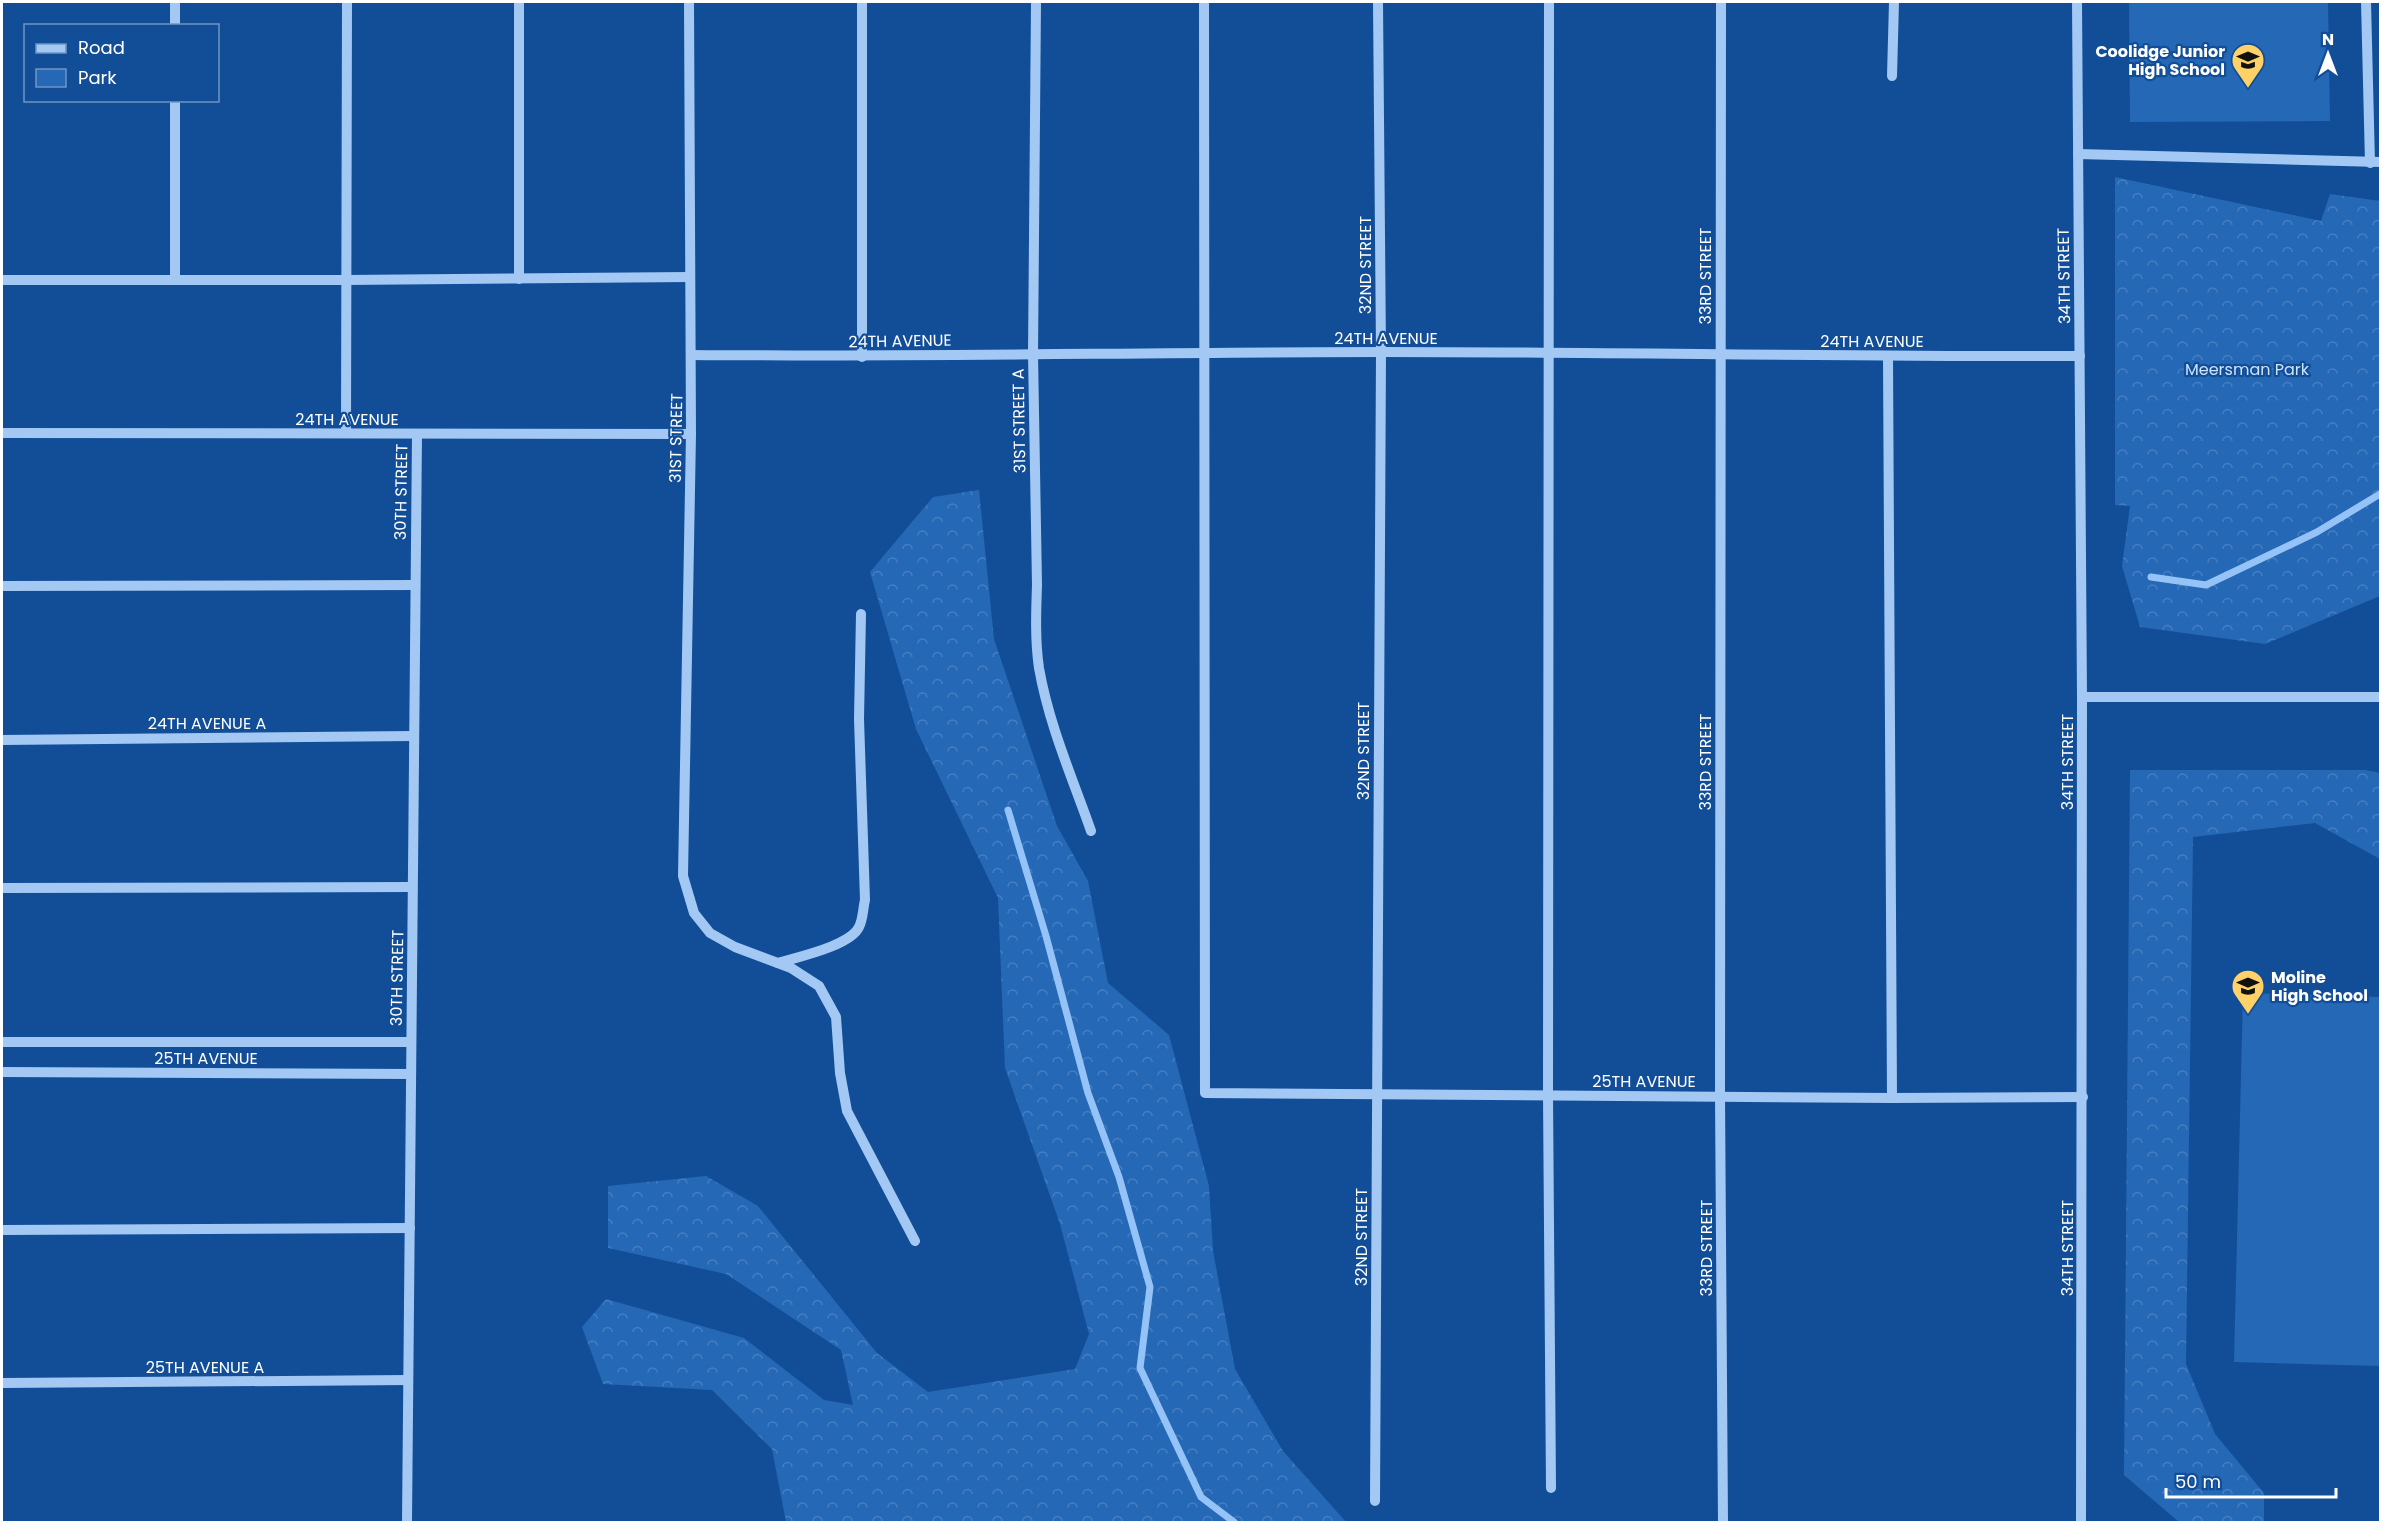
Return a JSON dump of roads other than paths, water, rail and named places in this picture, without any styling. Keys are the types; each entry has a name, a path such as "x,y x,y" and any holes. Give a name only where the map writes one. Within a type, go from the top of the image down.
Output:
{"street":[{"path":"175,2 175,24"},
{"path":"346,2 346,433"},
{"path":"519,2 519,279"},
{"name":"31ST STREET","path":"689,2 691,434 683,876 694,913 710,933 735,947 791,968 819,986 836,1017 840,1073 847,1111 915,1241"},
{"path":"862,2 862,357"},
{"name":"31ST STREET A","path":"1036,2 1033,354 1037,585 1035,614 1039,668 1062,756 1091,831"},
{"path":"1204,2 1205,354"},
{"name":"32ND STREET","path":"1375,1501 1381,352 1378,2"},
{"path":"1549,2 1548,1095 1551,1488"},
{"name":"33RD STREET","path":"1721,2 1720,1096 1723,1522"},
{"path":"1892,75 1894,2"},
{"name":"34TH STREET","path":"2077,2 2082,697 2081,1522"},
{"path":"2078,154 2375,162 2366,2"},
{"path":"175,102 175,279"},
{"path":"2,280 690,277"},
{"name":"24TH AVENUE","path":"691,355 862,357 1381,352 1888,357 2080,356"},
{"name":"25TH AVENUE","path":"1205,354 1205,1094 2083,1097"},
{"path":"1888,357 1892,1098"},
{"name":"24TH AVENUE","path":"2,433 691,434"},
{"name":"30TH STREET","path":"407,1522 417,434"},
{"path":"2,586 415,585"},
{"path":"778,963 835,945 852,936 859,927 864,900 859,719 861,614"},
{"path":"2082,697 2380,697"},
{"name":"24TH AVENUE A","path":"2,740 413,736"},
{"path":"2,888 412,887"},
{"name":"25TH AVENUE","path":"2,1042 411,1042"},
{"name":"25TH AVENUE","path":"2,1072 411,1074"},
{"path":"2,1230 410,1228"},
{"name":"25TH AVENUE A","path":"2,1383 408,1380"}],"waterway":[{"path":"2151,577 2206,585 2317,532 2380,494"},
{"path":"1008,810 1046,936 1088,1093 1119,1177 1150,1287 1140,1368 1201,1497 1234,1522"}],"place":[{"name":"Coolidge Junior High School","path":"2248,89"},
{"name":"Moline High School","path":"2248,1015"}],"park label":[{"name":"Meersman Park","path":"2247,369"}]}
